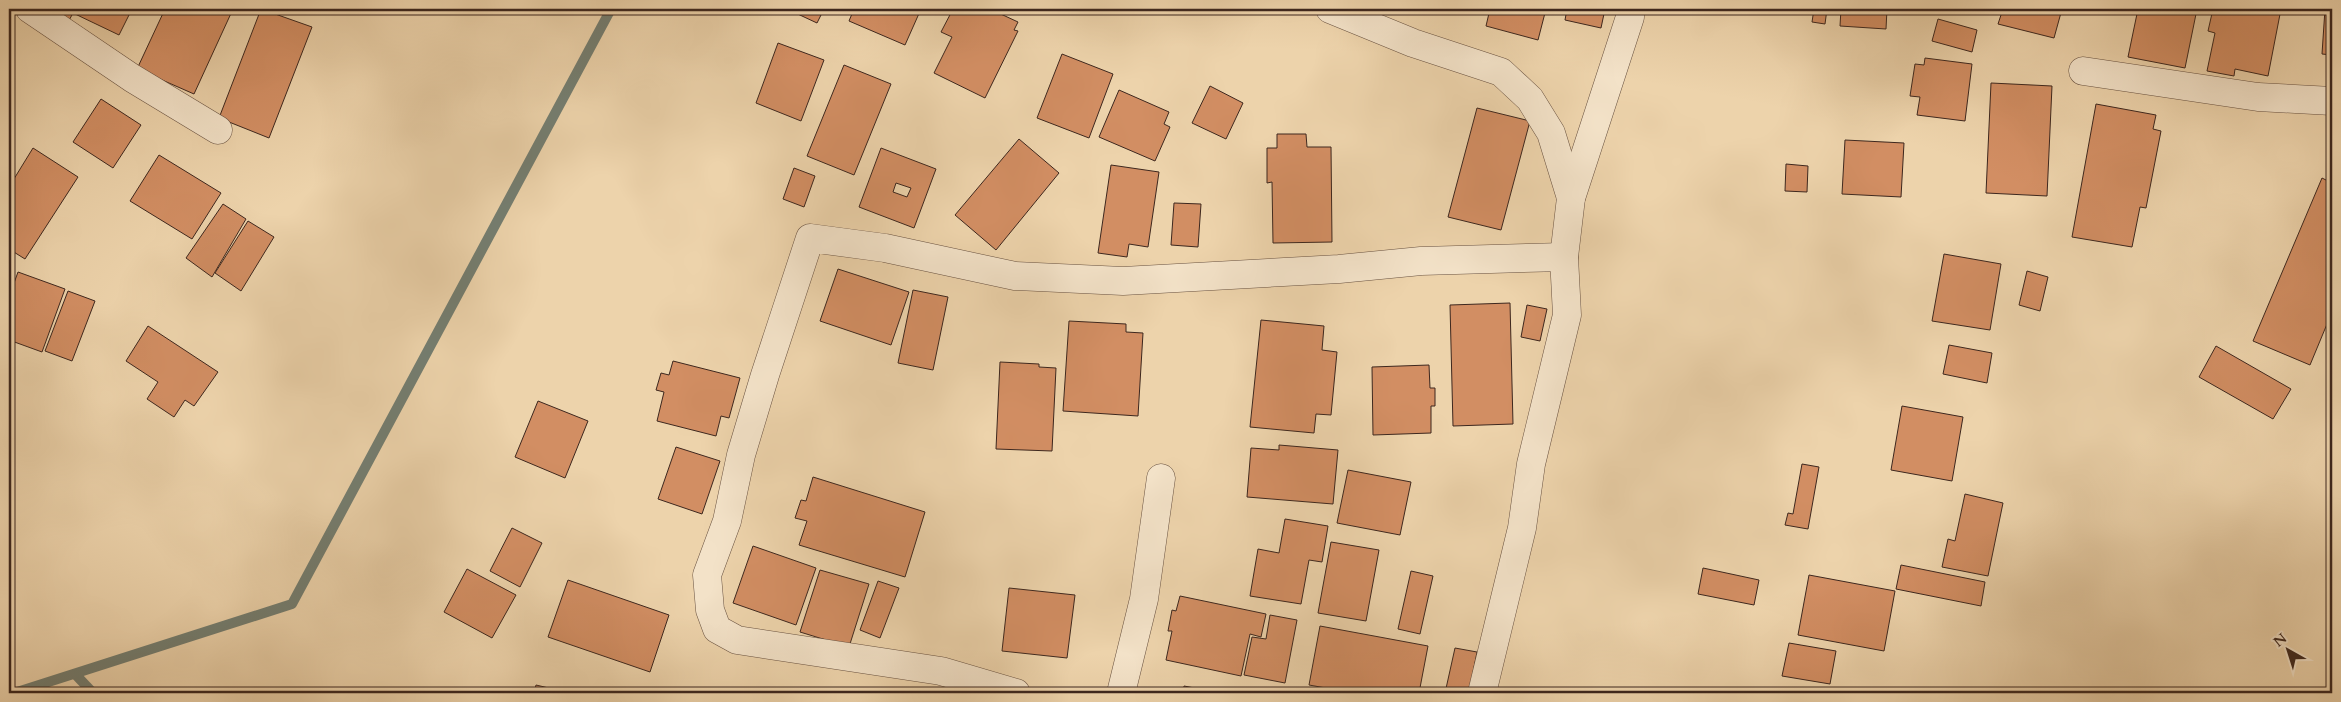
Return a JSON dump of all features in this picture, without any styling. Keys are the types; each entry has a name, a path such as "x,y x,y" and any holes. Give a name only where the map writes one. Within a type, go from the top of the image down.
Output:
{"street":[{"path":"30,9 132,78 218,130"},
{"path":"1330,9 1413,43 1501,72 1530,98 1551,133 1571,198"},
{"path":"1482,693 1522,528 1532,464 1567,315 1564,257 1571,198 1610,82 1630,17 1630,9"},
{"path":"2083,71 2258,97 2332,101"},
{"path":"1016,693 941,671 737,640 717,629 710,610 707,575 727,521 741,454 810,238 885,248 1015,276 1124,281 1339,269 1421,260 1564,257"},
{"path":"1121,693 1144,599 1161,478"}],"building":[{"path":"49,9 132,9 119,35 73,13 66,26"},
{"path":"165,9 233,9 194,94 137,69"},
{"path":"261,9 312,27 269,138 219,118"},
{"path":"787,9 824,9 817,23"},
{"path":"854,9 921,9 905,45 849,21"},
{"path":"953,9 990,9 1018,22 1014,30 1018,31 985,98 934,73 952,37 941,32"},
{"path":"1446,9 1461,9 1459,13"},
{"path":"1490,9 1546,9 1538,40 1486,26"},
{"path":"1567,9 1605,9 1601,28 1565,20"},
{"path":"1814,9 1827,9 1825,24 1812,22"},
{"path":"1841,9 1887,9 1886,29 1840,26"},
{"path":"2003,9 2062,9 2054,38 1998,24"},
{"path":"2138,9 2172,9 2196,14 2185,68 2128,57"},
{"path":"2213,9 2281,9 2268,76 2235,69 2234,76 2207,71 2215,33 2208,31"},
{"path":"2325,9 2332,9 2332,55 2322,54"},
{"path":"1938,19 1977,30 1972,52 1932,41"},
{"path":"778,43 824,60 801,121 756,103"},
{"path":"1062,54 1113,74 1089,138 1037,118"},
{"path":"1925,58 1972,64 1965,121 1917,115 1920,97 1910,96 1915,64 1924,65"},
{"path":"844,65 891,84 854,175 807,156"},
{"path":"1991,83 2052,86 2047,196 1986,193"},
{"path":"1210,86 1243,103 1226,139 1192,123"},
{"path":"1119,90 1169,112 1164,124 1170,127 1155,161 1099,137"},
{"path":"101,99 141,125 113,168 73,142"},
{"path":"2096,104 2156,115 2153,129 2161,131 2146,208 2140,207 2132,247 2072,237"},
{"path":"1477,108 1530,121 1501,230 1448,217"},
{"path":"1277,134 1306,134 1307,147 1331,147 1332,242 1273,243 1272,182 1267,183 1267,148 1277,148"},
{"path":"1019,139 1059,173 996,250 955,215"},
{"path":"1845,140 1904,143 1901,197 1842,194"},
{"path":"33,148 78,177 25,259 9,249 9,187"},
{"path":"881,148 936,169 914,228 859,207","holes":["896,183 911,188 907,197 893,192"]},
{"path":"159,155 221,193 192,239 130,201"},
{"path":"1786,164 1808,166 1807,192 1785,191"},
{"path":"1111,165 1159,172 1148,247 1129,244 1127,257 1098,253"},
{"path":"794,168 815,176 804,207 783,199"},
{"path":"2322,178 2332,183 2332,312 2310,365 2253,341"},
{"path":"1174,203 1201,204 1198,247 1171,245"},
{"path":"223,204 246,219 212,277 186,258"},
{"path":"248,221 274,237 241,291 215,273"},
{"path":"1944,254 2001,264 1990,330 1932,321"},
{"path":"838,269 909,292 891,345 820,321"},
{"path":"2027,271 2048,277 2040,311 2019,305"},
{"path":"18,272 65,289 42,352 9,340 9,297"},
{"path":"913,290 948,297 933,370 898,363"},
{"path":"68,291 95,301 72,361 45,351"},
{"path":"1510,303 1513,424 1453,426 1450,305"},
{"path":"1527,305 1547,309 1540,341 1521,337"},
{"path":"1261,320 1324,326 1322,350 1337,352 1331,415 1316,414 1314,433 1250,427"},
{"path":"1069,321 1126,324 1126,332 1143,333 1138,416 1063,411"},
{"path":"148,326 218,372 194,406 185,400 174,417 147,399 158,382 126,361"},
{"path":"1949,345 1992,353 1987,383 1943,374"},
{"path":"2216,346 2291,389 2273,419 2199,377"},
{"path":"673,361 740,378 729,418 721,416 716,436 657,421 664,392 656,390 661,373 669,375"},
{"path":"1000,362 1039,364 1039,367 1056,368 1052,451 996,449"},
{"path":"1429,365 1430,388 1435,388 1435,406 1431,406 1431,433 1373,435 1372,367"},
{"path":"538,401 588,421 565,478 515,457"},
{"path":"1902,406 1963,417 1952,481 1891,470"},
{"path":"1279,445 1338,450 1333,504 1247,497 1251,448 1279,450"},
{"path":"676,447 720,461 702,514 658,499"},
{"path":"1802,464 1819,467 1808,529 1785,525 1788,513 1793,514"},
{"path":"1348,470 1411,482 1400,535 1337,523"},
{"path":"813,477 925,512 905,577 799,545 807,521 795,518 801,500 806,501"},
{"path":"1965,494 2003,503 1988,576 1942,567 1948,539 1955,541"},
{"path":"1285,519 1328,526 1322,562 1309,560 1301,604 1250,596 1258,549 1279,553"},
{"path":"512,528 542,543 520,587 490,571"},
{"path":"1331,542 1379,550 1366,621 1318,613"},
{"path":"753,546 816,568 796,625 733,603"},
{"path":"1901,565 1985,582 1981,606 1896,589"},
{"path":"1703,568 1759,580 1754,605 1698,594"},
{"path":"467,569 516,595 492,638 444,612"},
{"path":"820,570 869,584 849,647 800,632"},
{"path":"1411,571 1433,576 1420,634 1398,629"},
{"path":"1809,575 1895,591 1884,651 1798,635"},
{"path":"568,580 669,615 650,672 548,637"},
{"path":"878,581 899,588 880,638 860,630"},
{"path":"1009,588 1075,595 1067,658 1002,651"},
{"path":"1180,596 1266,614 1261,637 1250,634 1241,676 1166,660 1172,631 1168,631 1172,610 1176,611"},
{"path":"1270,615 1297,620 1285,683 1244,675 1252,637 1266,639"},
{"path":"1320,626 1428,646 1419,693 1354,693 1309,685"},
{"path":"1789,643 1836,651 1830,684 1782,676"},
{"path":"1455,648 1477,652 1469,693 1445,693"},
{"path":"536,685 570,693 534,693"},
{"path":"1184,686 1221,693 1183,693"}],"waterway":[{"path":"14,693 292,604 611,9"},
{"path":"75,674 93,693"}]}
